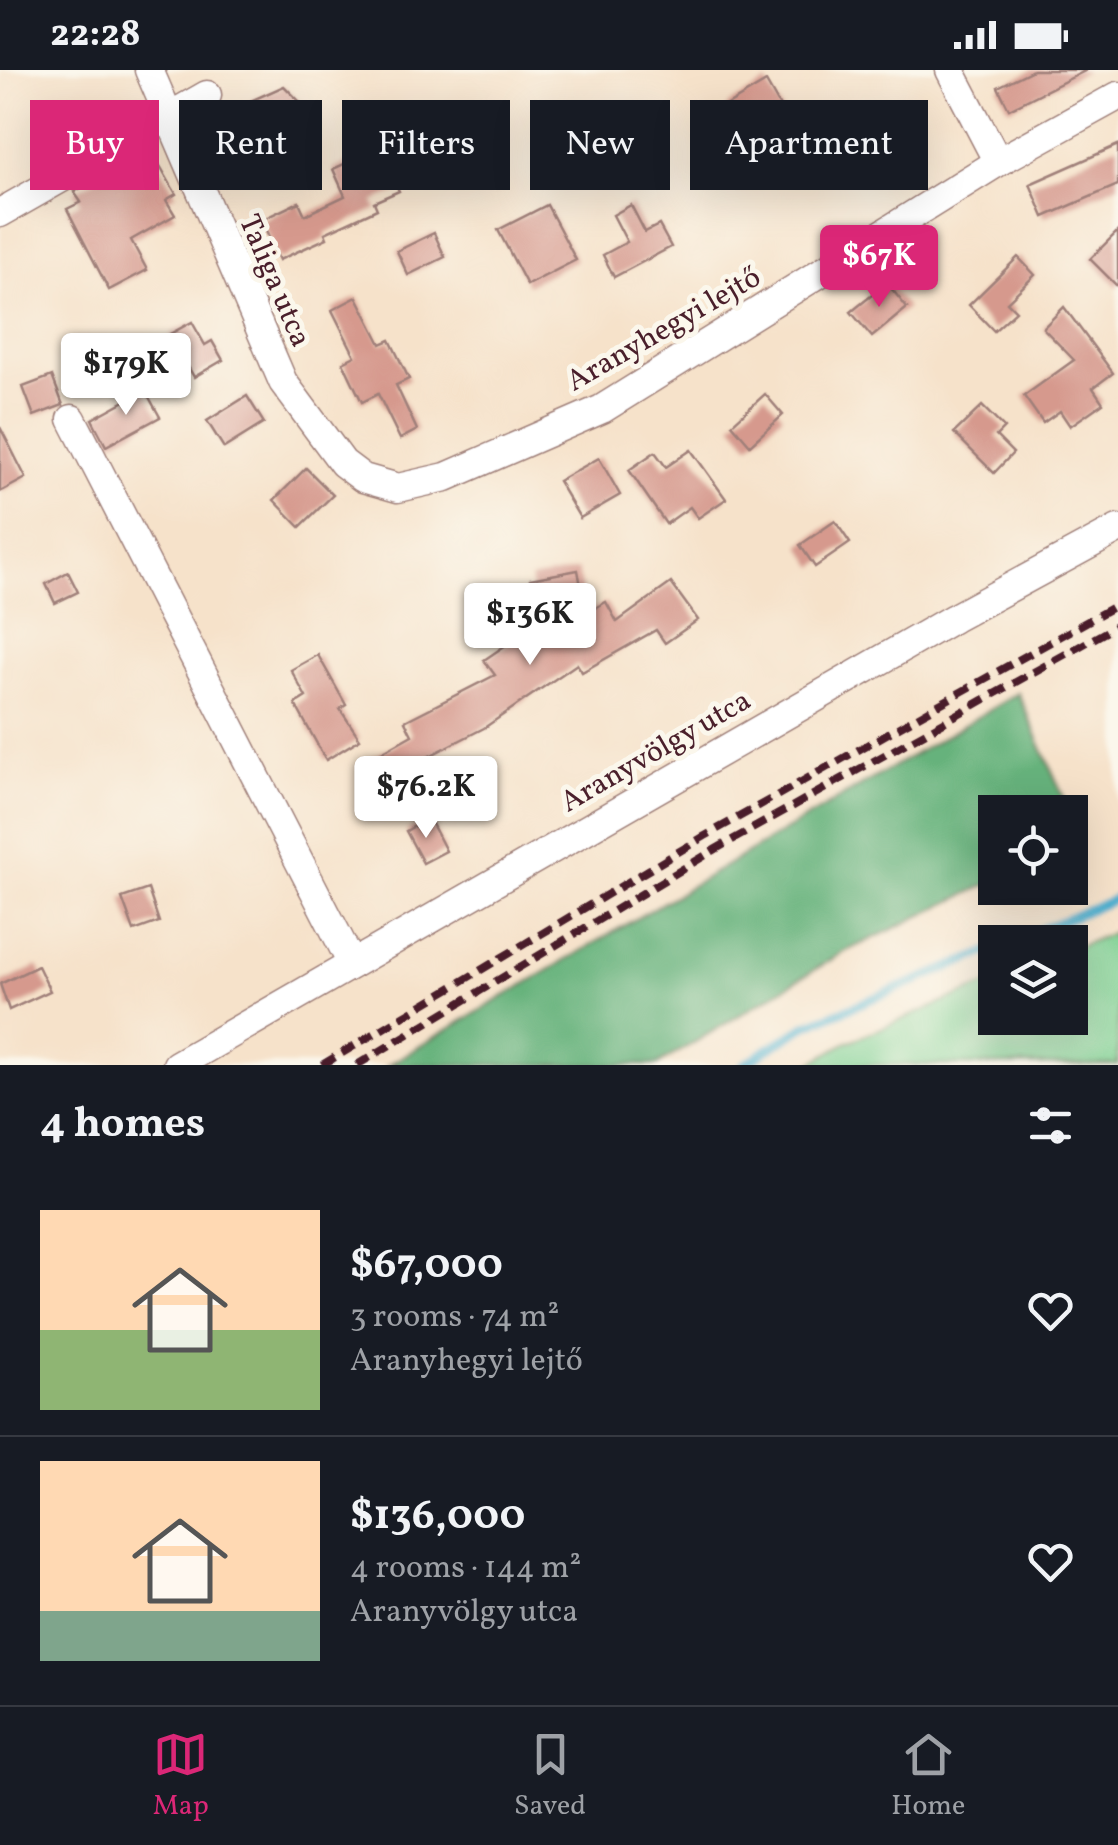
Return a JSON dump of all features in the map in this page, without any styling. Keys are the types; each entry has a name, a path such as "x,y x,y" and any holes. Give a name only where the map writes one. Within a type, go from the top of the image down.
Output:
{"street":[{"name":"Taliga utca","path":"149,70 283,382 328,447 364,478 381,484"},
{"path":"950,70 998,162"},
{"path":"0,212 207,95"},
{"name":"Aranyhegyi lejtő","path":"381,484 398,488 432,482 602,408 998,162 1118,96"},
{"path":"72,419 352,964"},
{"name":"Aranyvölgy utca","path":"177,1065 938,626 1118,529"}],"green space":[{"path":"1018,693 1063,795 978,795 978,889 844,952 657,1065 388,1065"},
{"path":"1118,930 1118,1065 808,1065 845,1043 978,988 978,1035 1088,1035 1088,942"}],"building":[{"path":"1033,70 1087,70 1009,109 998,87"},
{"path":"766,82 776,100 736,100"},
{"path":"284,86 298,100 253,100"},
{"path":"1118,145 1118,185 1044,217 1030,184"},
{"path":"159,164 176,194 166,200 175,215 131,240 147,270 109,290 67,209 81,202 74,192 159,190"},
{"path":"342,165 342,189 333,169"},
{"path":"342,190 399,191 374,202 377,209 325,233 327,238 279,260 261,220 299,202 305,215 345,196"},
{"path":"547,205 576,260 527,285 498,230"},
{"path":"631,205 645,232 659,225 671,247 614,277 603,255 627,242 613,215"},
{"path":"1118,231 1118,287 1090,259"},
{"path":"434,233 445,257 408,275 397,251"},
{"path":"1018,257 1035,275 1007,302 1016,311 994,331 969,305"},
{"path":"887,283 907,308 872,337 851,312"},
{"path":"357,297 381,344 390,340 409,379 396,385 417,430 400,439 378,394 362,402 343,362 355,356 332,310"},
{"path":"1064,307 1113,373 1093,388 1103,403 1070,426 1060,411 1043,423 1024,396 1074,360 1043,328"},
{"path":"192,322 205,345 212,341 223,360 194,377 170,334"},
{"path":"52,376 63,405 34,416 23,387"},
{"path":"145,390 160,417 106,446 92,419"},
{"path":"765,394 783,415 750,445 732,424"},
{"path":"247,396 264,423 224,448 207,421"},
{"path":"982,406 1004,428 996,436 1013,453 994,473 954,433"},
{"path":"0,427 26,478 0,492"},
{"path":"691,450 726,499 698,518 690,507 666,524 629,470 655,452 666,467"},
{"path":"599,458 620,495 580,518 558,481"},
{"path":"306,468 333,495 300,527 274,500"},
{"path":"835,521 850,543 815,567 800,545"},
{"path":"578,570 586,613 606,602 617,622 671,583 698,620 665,643 656,630 582,672 577,664 484,728 396,773 403,786 385,798 379,788 372,792 357,766 412,735 405,721 495,675 484,660 538,623 530,579"},
{"path":"68,572 78,592 55,603 46,584"},
{"path":"318,655 346,705 340,709 360,739 326,760 295,704 306,697 291,670"},
{"path":"429,818 446,851 423,863 406,831"},
{"path":"148,889 159,922 134,931 122,898"},
{"path":"38,966 50,991 9,1010 0,984"}],"waterway":[{"path":"1052,925 1118,898"},
{"path":"743,1065 805,1026 978,956"}],"railway":[{"path":"322,1065 705,836 1118,604"},
{"path":"357,1065 716,849 1118,625"}]}
